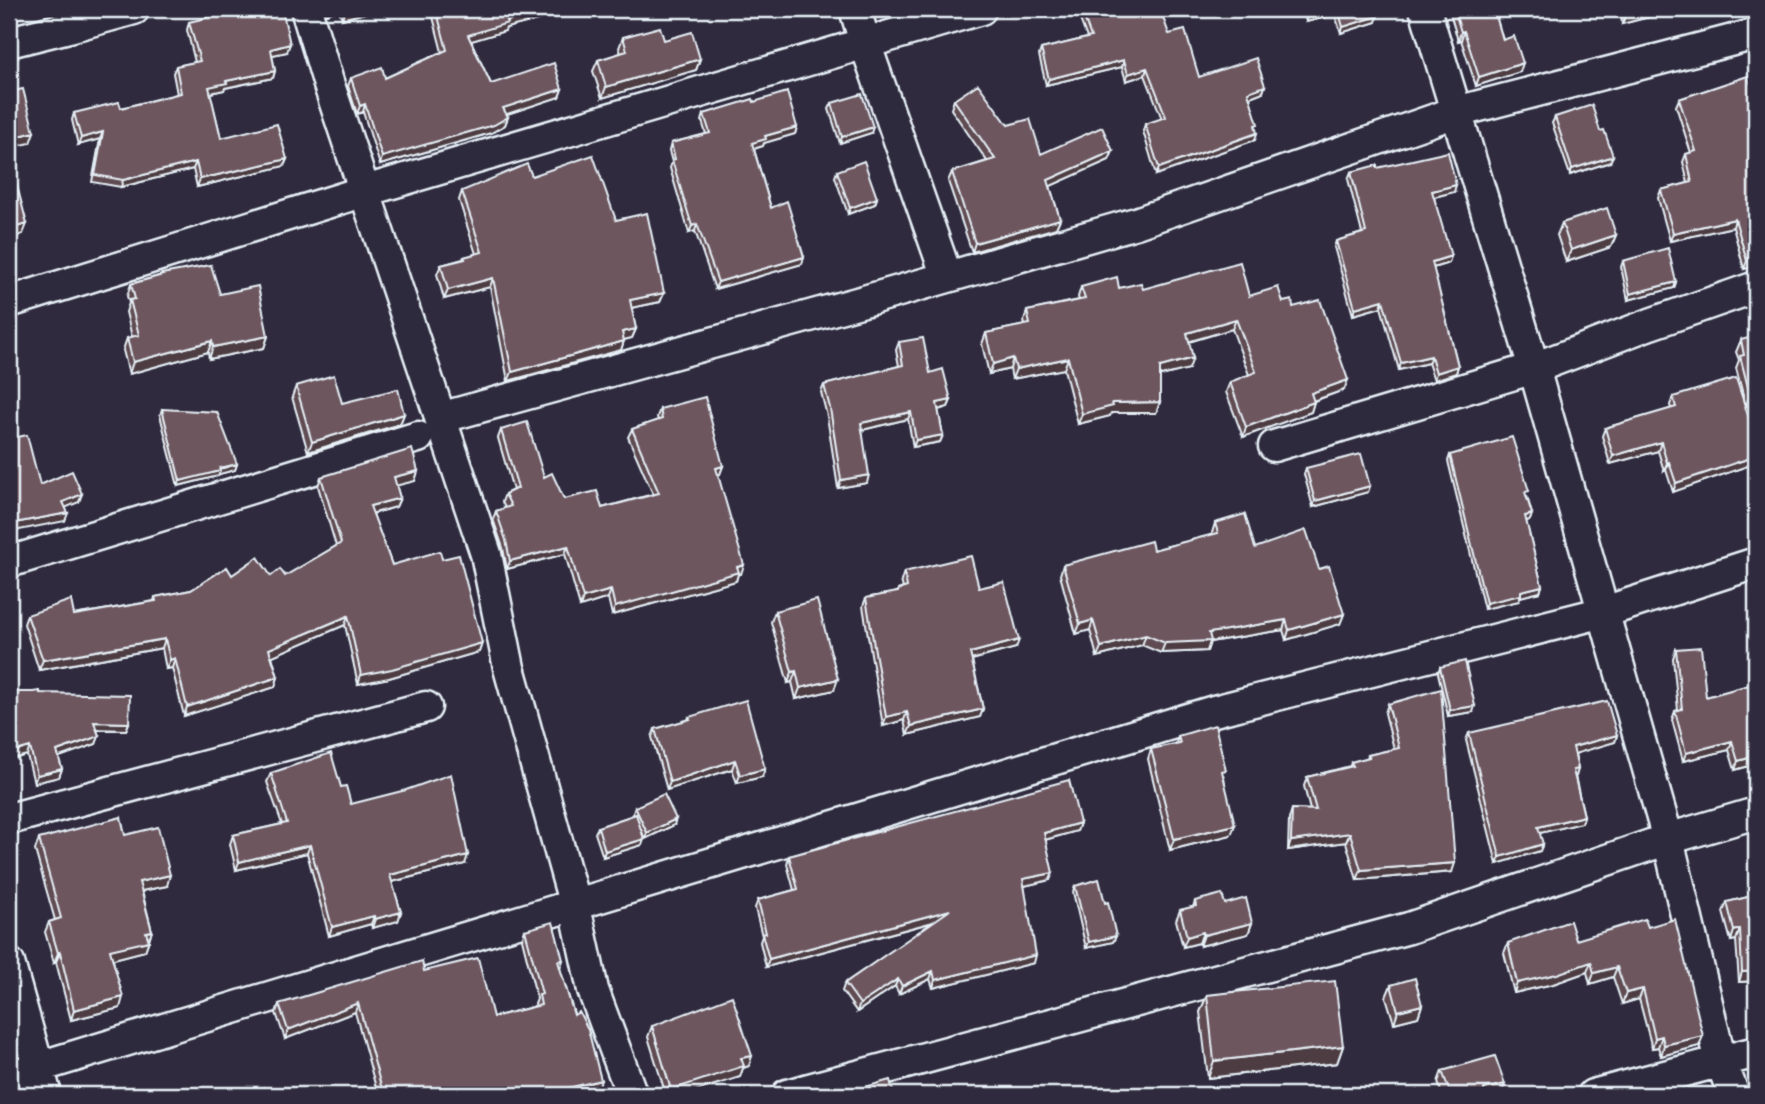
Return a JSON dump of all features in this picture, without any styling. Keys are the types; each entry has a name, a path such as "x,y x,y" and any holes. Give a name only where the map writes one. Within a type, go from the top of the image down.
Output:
{"street":[{"path":"9,42 134,9"},
{"path":"306,9 365,191 429,427 486,554 509,668 574,902 593,990 632,1095"},
{"path":"855,9 947,277"},
{"path":"9,302 365,191 981,9"},
{"path":"1425,9 1534,368 1604,612 1668,839 1721,1062 1734,1095"},
{"path":"9,562 429,427 1136,223 1456,113 1756,34"},
{"path":"1274,446 1534,368 1756,287"},
{"path":"23,1071 1214,711 1604,612 1756,563"},
{"path":"9,819 426,707"},
{"path":"787,1095 1409,928 1668,839 1756,813"},
{"path":"9,963 23,1071 46,1095"},
{"path":"1593,1095 1756,1052"}],"building":[{"path":"243,9 258,9 259,13 282,9 290,44 271,49 275,71 209,87 221,138 277,124 287,159 200,179 196,162 123,180 95,175 103,132 81,138 74,113 119,102 121,108 181,93 176,66 200,61 189,22"},
{"path":"436,9 552,9 468,35 491,84 554,63 562,89 503,108 508,117 494,125 382,157 365,104 360,106 351,78 382,67 385,78 447,50"},
{"path":"1081,9 1118,9 1120,16 1146,9 1160,9 1169,34 1185,30 1199,77 1256,58 1265,86 1248,92 1258,124 1255,125 1257,133 1159,168 1145,124 1166,117 1147,68 1128,74 1124,60 1049,79 1041,49 1091,37"},
{"path":"1307,9 1337,9 1309,16"},
{"path":"1338,9 1376,9 1378,16 1343,27"},
{"path":"1454,9 1494,9 1503,40 1514,36 1523,63 1479,77"},
{"path":"1625,9 1651,9 1626,15"},
{"path":"660,27 664,40 692,32 700,59 606,87 598,60 627,51 623,37"},
{"path":"1748,76 1750,83 1756,81 1756,259 1747,261 1735,219 1673,233 1661,190 1692,182 1686,154 1696,151 1679,99"},
{"path":"978,84 1008,125 1030,119 1041,154 1102,127 1113,151 1048,180 1060,219 975,243 952,172 995,159 954,100"},
{"path":"23,89 34,132 9,139 9,92"},
{"path":"787,92 797,127 765,136 766,139 752,143 771,208 787,201 804,257 718,282 697,224 692,226 672,160 675,159 671,143 710,133 704,114"},
{"path":"862,94 873,127 842,137 832,103"},
{"path":"1592,105 1600,131 1604,130 1613,156 1572,169 1555,117"},
{"path":"1448,152 1456,185 1432,191 1451,256 1432,262 1458,366 1436,373 1431,356 1401,363 1383,300 1355,308 1336,241 1366,232 1351,172"},
{"path":"9,155 27,224 9,229"},
{"path":"593,155 616,220 647,213 664,293 630,300 636,329 622,332 624,341 512,372 493,278 448,290 441,265 482,252 462,191 527,164 532,176"},
{"path":"864,161 877,198 850,208 837,171"},
{"path":"1607,208 1616,235 1571,250 1562,223"},
{"path":"1668,248 1676,282 1630,294 1623,261"},
{"path":"1240,262 1249,296 1278,287 1283,302 1292,300 1293,307 1320,300 1348,380 1311,393 1314,402 1246,427 1230,382 1256,372 1236,319 1187,333 1193,358 1160,367 1160,402 1112,403 1113,406 1082,414 1068,358 1016,369 1013,358 993,364 986,333 1030,324 1027,311 1085,299 1081,287 1117,277 1119,288 1141,283 1143,289"},
{"path":"211,265 220,294 258,286 268,336 213,347 212,341 133,362 127,338 139,335 130,300 135,299 131,284 162,274"},
{"path":"1756,336 1756,393 1750,395 1740,356 1744,355 1741,340"},
{"path":"923,338 930,373 943,369 951,400 937,403 943,435 916,440 911,412 861,423 869,475 841,480 824,385 903,365 899,342"},
{"path":"334,375 342,403 398,389 404,414 312,442 296,386"},
{"path":"1736,378 1756,440 1756,456 1676,483 1661,442 1613,456 1605,428 1676,407 1673,397"},
{"path":"705,397 723,466 716,468 744,565 737,567 739,572 615,607 611,590 583,598 568,546 510,561 496,511 511,506 505,494 518,488 501,430 527,422 544,477 552,473 564,499 597,491 602,508 659,493 632,429 662,419 660,409"},
{"path":"162,409 217,412 237,464 180,481"},
{"path":"27,435 40,485 72,471 82,494 63,502 68,513 9,524 9,439"},
{"path":"1512,437 1529,491 1525,492 1532,514 1525,516 1542,586 1521,591 1521,595 1486,603 1450,455"},
{"path":"412,449 418,471 394,477 400,498 370,506 392,565 440,551 442,559 459,555 482,643 392,669 361,675 348,616 269,649 278,677 187,707 175,658 170,660 165,639 43,660 27,615 71,600 74,615 156,601 155,597 191,590 227,567 232,575 258,557 271,576 280,569 285,576 341,543 321,477"},
{"path":"1361,454 1370,486 1315,501 1306,468"},
{"path":"1245,514 1255,548 1306,530 1319,569 1329,566 1344,614 1289,630 1286,620 1209,633 1211,641 1165,643 1146,635 1101,647 1093,620 1080,624 1063,565 1151,541 1153,550 1218,533 1215,523"},
{"path":"971,556 979,588 1004,582 1019,640 970,653 983,709 911,726 907,712 886,717 866,598 898,592 907,587 904,572"},
{"path":"817,600 838,679 800,688 796,671 792,672 775,611"},
{"path":"1701,647 1706,697 1756,683 1756,756 1738,761 1732,741 1686,753 1675,711 1682,709 1676,649"},
{"path":"1465,661 1475,706 1450,710 1440,667"},
{"path":"1441,689 1455,863 1361,870 1350,833 1291,841 1292,809 1316,810 1307,777 1353,766 1351,762 1369,757 1368,755 1399,748 1388,704"},
{"path":"9,692 130,695 129,723 94,722 99,736 57,751 62,769 37,775 30,747 9,753"},
{"path":"746,700 765,769 740,775 735,760 670,782 655,729"},
{"path":"1607,701 1617,735 1573,747 1578,769 1573,770 1584,816 1538,827 1543,844 1500,857 1469,733"},
{"path":"1215,725 1226,770 1222,771 1235,825 1174,839 1151,749 1180,743 1178,736"},
{"path":"331,753 341,787 346,786 351,804 406,790 451,774 468,855 390,875 401,912 332,927 310,845 239,862 233,835 287,823 271,773"},
{"path":"1069,780 1080,823 1044,833 1053,873 1023,879 1036,955 935,980 933,971 902,986 898,979 860,1004 845,983 950,910 769,959 762,934 766,933 758,900 798,889 789,856"},
{"path":"664,794 676,819 647,833 635,807"},
{"path":"636,814 644,839 605,851 598,827"},
{"path":"121,817 125,835 158,827 170,875 139,882 152,931 146,932 149,941 110,950 123,997 74,1010 60,952 58,953 49,922 61,918 39,839"},
{"path":"1099,879 1116,936 1089,942 1075,886"},
{"path":"1222,894 1225,904 1246,898 1252,923 1187,937 1180,910 1196,906 1195,901"},
{"path":"1756,895 1756,971 1742,972 1740,929 1734,931 1727,902"},
{"path":"1645,919 1648,927 1675,919 1703,1036 1664,1045 1662,1036 1655,1038 1643,989 1626,993 1617,967 1594,973 1591,962 1557,974 1517,983 1508,943 1570,921 1576,940"},
{"path":"553,922 563,960 558,961 574,1015 579,1012 588,1029 601,1080 539,1095 377,1095 383,1093 358,1003 288,1030 279,1004 422,961 424,971 478,958 493,1017 541,1005 539,995 542,994 525,930"},
{"path":"1415,978 1422,1005 1398,1011 1391,985"},
{"path":"1335,981 1343,1046 1214,1061 1207,995"},
{"path":"732,996 752,1056 741,1058 744,1066 671,1090 652,1026"},
{"path":"1495,1056 1505,1084 1484,1089 1484,1092 1474,1095 1451,1095 1442,1071"},
{"path":"890,1080 894,1095 864,1095 862,1088"},
{"path":"264,1087 267,1095 233,1095"},
{"path":"860,1089 862,1095 837,1095"},
{"path":"1373,1091 1374,1095 1357,1095"}]}
